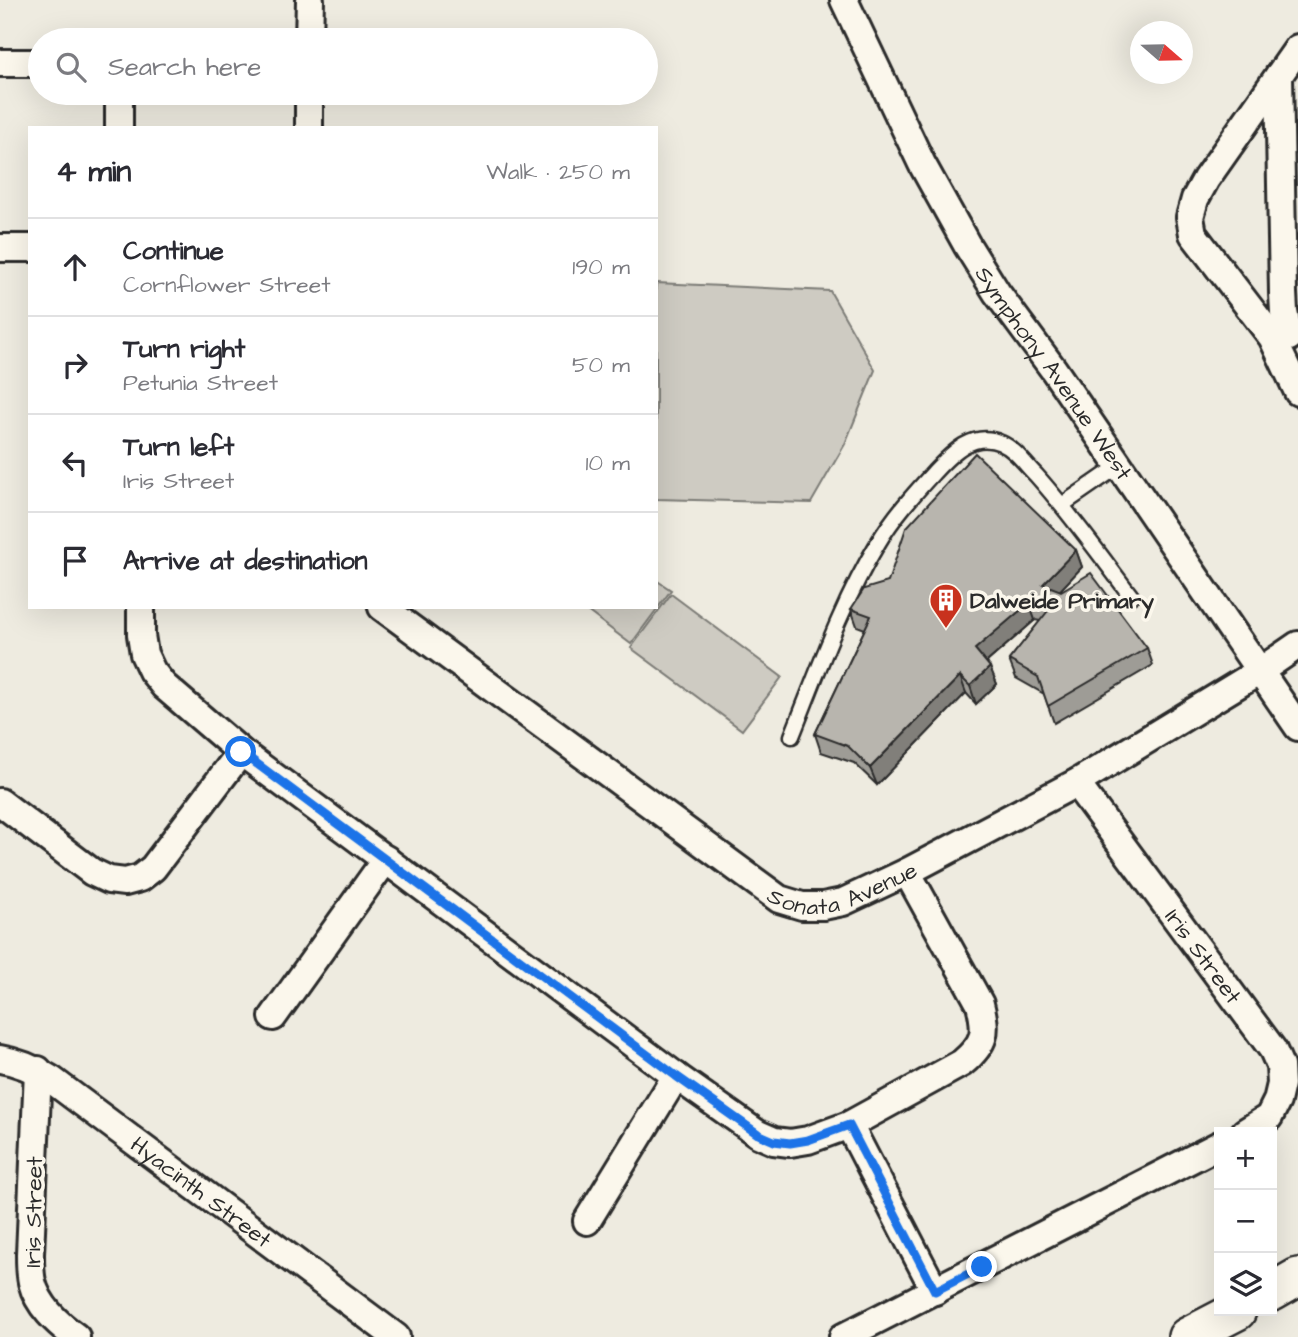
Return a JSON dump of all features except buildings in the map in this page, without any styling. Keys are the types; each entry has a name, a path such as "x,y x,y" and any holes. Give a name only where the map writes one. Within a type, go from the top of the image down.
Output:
{"street":[{"path":"309,28 310,0"},
{"name":"Symphony Avenue West","path":"844,0 922,164 967,245 997,293 1120,465 1298,727"},
{"path":"1286,337 1193,234 1190,217 1195,199 1206,178 1298,48"},
{"path":"0,62 28,63"},
{"path":"1279,75 1284,312 1286,337 1298,392"},
{"path":"119,105 119,126"},
{"path":"309,105 309,126"},
{"path":"0,247 28,248"},
{"path":"141,609 144,654 152,671 164,686 241,752 676,1076 758,1134 774,1141 790,1143 808,1140 849,1125 962,1063 975,1052 983,1038 984,1022 980,1004 907,872"},
{"name":"Sonata Avenue","path":"385,609 779,899 802,906 843,902 907,872 1076,783 1298,645"},
{"path":"0,802 92,872 109,880 125,883 141,878 153,868 241,752"},
{"name":"Iris Street","path":"1076,783 1273,1050 1280,1066 1281,1084 1277,1101 1269,1117 1253,1127"},
{"path":"273,1017 386,859"},
{"name":"Hyacinth Street","path":"0,1059 38,1070 396,1337"},
{"name":"Iris Street","path":"38,1070 30,1254 32,1282 42,1304 55,1322 76,1337"},
{"path":"587,1221 676,1076"},
{"path":"849,1125 935,1291"},
{"path":"843,1337 1214,1148"},
{"path":"1277,1289 1298,1277"},
{"path":"1187,1337 1227,1316"}],"lane":[{"path":"792,736 827,649 878,541 909,499 952,453 973,440 986,439 1001,443 1017,454 1062,505 1130,596"},
{"path":"1062,505 1120,465"}],"shaded area":[{"path":"658,283 830,291 875,370 845,444 811,503 658,499"},
{"path":"658,581 671,590 658,608"},
{"path":"671,594 782,677 742,730 631,648"},
{"path":"585,609 657,609 631,644"}],"place":[{"name":"Dalweide Primary","path":"946,630"}],"route":[{"path":"241,752 758,1134 774,1141 790,1143 808,1140 849,1125 935,1291 982,1267"}]}
